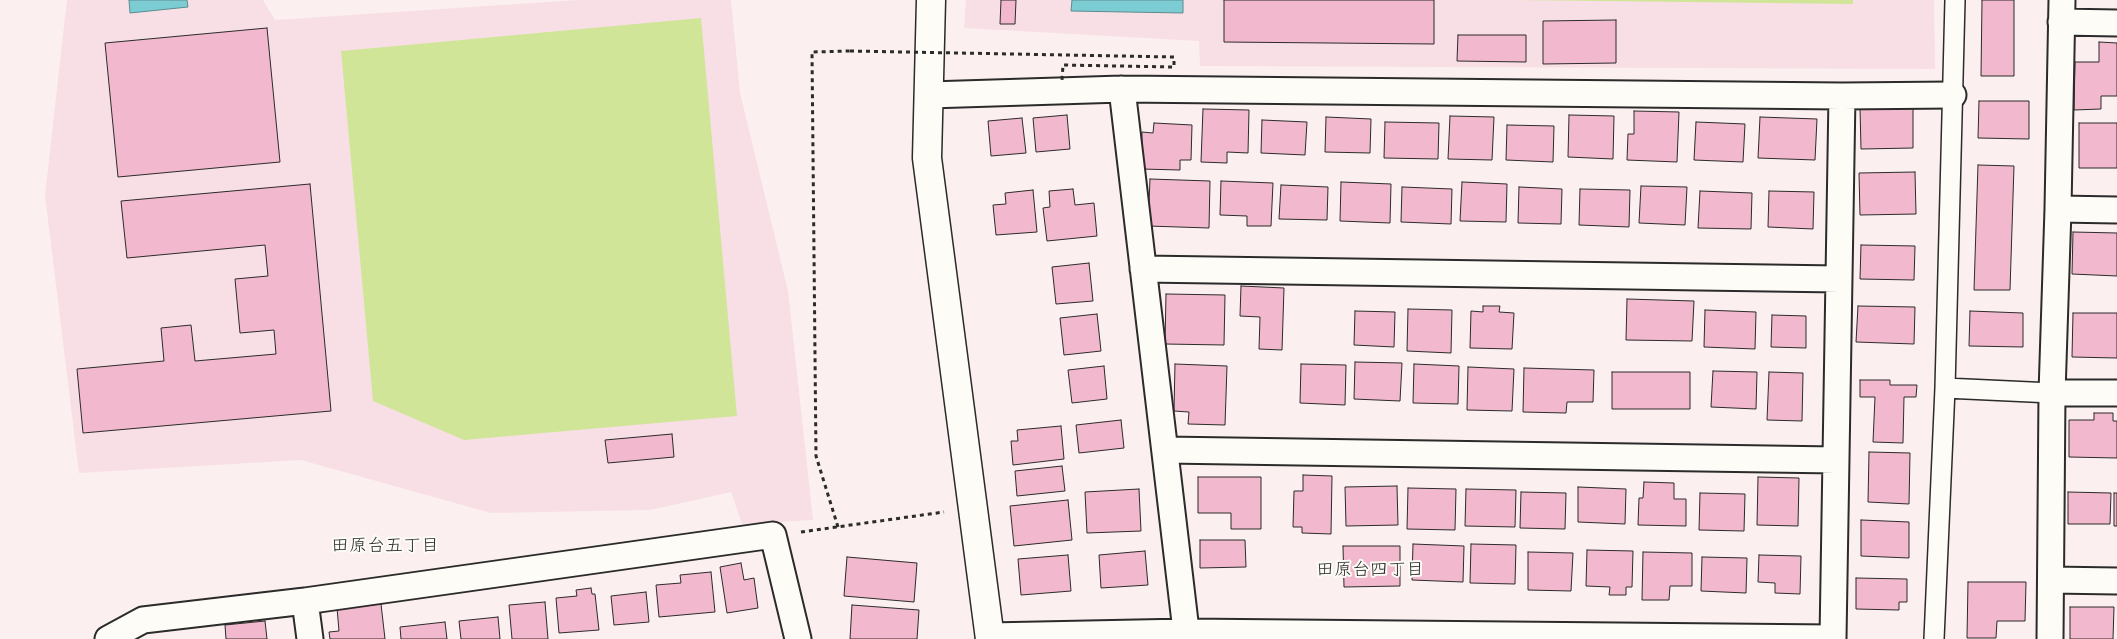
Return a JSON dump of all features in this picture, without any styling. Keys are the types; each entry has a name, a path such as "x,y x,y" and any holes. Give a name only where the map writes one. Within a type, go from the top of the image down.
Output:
{"street":[{"path":"932,0 927,158 990,638 1187,636 1833,638 1842,96"},
{"path":"1934,639 1945,388 1955,0"},
{"path":"2050,639 2052,392 2062,11 2117,23"},
{"path":"929,95 1122,89 1842,96 1953,95"},
{"path":"1122,89 1187,636"},
{"path":"2058,209 2117,210"},
{"path":"1143,269 1839,279"},
{"path":"1945,388 2117,393"},
{"path":"1165,450 1836,460"},
{"path":"108,639 144,620 305,601 773,536 798,639"},
{"path":"2051,580 2117,581"},
{"path":"305,601 310,639"}],"path":[{"path":"838,527 816,456 812,52 850,51 1174,57 1174,67 1064,65 1062,80"},
{"path":"773,536 973,508"}],"shaded area":[{"path":"67,0 263,0 275,20 578,0 731,0 740,93 788,291 813,520 742,524 731,492 650,510 491,513 301,460 79,473 45,195"},
{"path":"966,0 1934,0 1935,69 1200,66 1199,41 964,28"}],"green space":[{"path":"1517,0 1853,0 1853,4"},
{"path":"701,18 737,416 464,440 373,401 341,51"}],"water":[{"path":"129,0 187,0 188,7 130,13"},
{"path":"1072,0 1183,0 1183,13 1071,11"}],"building":[{"path":"1001,0 1016,0 1015,24 1000,24"},
{"path":"1224,0 1434,0 1434,44 1224,42"},
{"path":"1982,0 2014,0 2014,76 1981,76"},
{"path":"1616,20 1616,63 1543,64 1543,21"},
{"path":"267,28 280,162 118,177 105,43"},
{"path":"1458,35 1526,35 1526,62 1457,61"},
{"path":"2099,42 2117,43 2117,96 2101,96 2101,109 2074,110 2075,62 2099,62"},
{"path":"1979,101 2029,101 2029,139 1978,138"},
{"path":"1913,107 1913,148 1861,149 1860,108"},
{"path":"1203,109 1249,110 1248,153 1227,152 1227,163 1201,162"},
{"path":"1634,111 1679,112 1677,162 1627,160 1628,134 1634,134"},
{"path":"1067,115 1070,149 1036,152 1033,118"},
{"path":"1569,115 1614,116 1613,159 1568,157"},
{"path":"1450,116 1494,117 1492,160 1448,159"},
{"path":"1326,117 1371,119 1370,153 1325,152"},
{"path":"1760,117 1817,119 1815,160 1758,158"},
{"path":"1022,118 1026,153 991,156 988,121"},
{"path":"1262,120 1307,122 1305,155 1261,153"},
{"path":"1385,122 1439,123 1438,159 1384,158"},
{"path":"1696,122 1745,124 1743,162 1694,160"},
{"path":"1154,123 1192,125 1191,160 1180,160 1180,170 1141,169 1142,132 1153,133"},
{"path":"2079,123 2117,123 2117,168 2079,168"},
{"path":"1507,125 1554,126 1553,162 1506,160"},
{"path":"1978,165 2014,166 2010,290 1974,290"},
{"path":"1915,172 1916,214 1860,215 1859,173"},
{"path":"1150,179 1210,181 1209,228 1148,226"},
{"path":"1221,181 1273,183 1271,226 1247,226 1247,216 1220,215"},
{"path":"1341,182 1391,184 1390,223 1340,221"},
{"path":"1462,182 1507,184 1506,222 1460,221"},
{"path":"310,184 331,411 83,433 77,369 164,361 161,328 191,325 195,361 276,354 274,330 240,333 235,279 268,276 265,245 127,258 121,201"},
{"path":"1281,185 1328,187 1327,220 1279,219"},
{"path":"1641,186 1687,187 1685,225 1639,223"},
{"path":"1402,187 1452,189 1451,224 1401,222"},
{"path":"1519,187 1562,189 1561,224 1518,223"},
{"path":"1073,189 1075,205 1094,203 1097,236 1047,241 1043,208 1050,207 1049,191"},
{"path":"1580,189 1630,190 1629,227 1579,225"},
{"path":"1033,190 1037,232 996,235 993,205 1006,204 1005,193"},
{"path":"1700,191 1752,193 1751,229 1698,228"},
{"path":"1769,191 1814,192 1813,229 1768,227"},
{"path":"2073,232 2117,233 2117,276 2072,274"},
{"path":"1861,245 1915,246 1914,280 1860,279"},
{"path":"1089,263 1093,301 1056,304 1052,267"},
{"path":"1241,286 1284,288 1282,350 1259,349 1260,317 1240,316"},
{"path":"1166,294 1225,295 1224,345 1165,344"},
{"path":"1627,299 1694,301 1692,341 1626,340"},
{"path":"1483,306 1500,306 1499,312 1514,313 1512,349 1470,348 1471,311 1483,312"},
{"path":"1858,306 1915,307 1914,344 1856,342"},
{"path":"1408,309 1452,310 1451,353 1407,351"},
{"path":"1705,310 1756,312 1755,349 1704,347"},
{"path":"1355,311 1395,312 1394,347 1354,345"},
{"path":"1970,311 2023,313 2023,347 1969,346"},
{"path":"2073,313 2117,313 2117,358 2072,357"},
{"path":"1097,314 1101,351 1064,355 1060,318"},
{"path":"1772,315 1806,316 1806,348 1771,347"},
{"path":"1355,362 1402,363 1400,401 1354,399"},
{"path":"1175,364 1227,366 1225,425 1188,424 1189,412 1174,411"},
{"path":"1301,364 1346,365 1345,405 1300,403"},
{"path":"1414,364 1459,366 1458,404 1413,403"},
{"path":"1104,366 1107,399 1072,403 1068,370"},
{"path":"1468,367 1514,369 1512,411 1467,410"},
{"path":"1524,368 1594,370 1593,402 1567,402 1566,413 1523,412"},
{"path":"1713,371 1757,372 1756,409 1711,407"},
{"path":"1612,372 1690,372 1690,409 1612,409"},
{"path":"1769,372 1803,373 1802,421 1767,420"},
{"path":"1860,380 1890,380 1890,385 1917,385 1916,397 1904,397 1903,443 1873,442 1875,397 1860,397"},
{"path":"2094,413 2113,413 2113,421 2117,421 2117,458 2069,457 2069,420 2094,420"},
{"path":"1121,420 1124,448 1079,453 1076,425"},
{"path":"1061,426 1064,459 1013,465 1011,441 1018,441 1017,430"},
{"path":"672,434 674,457 608,463 605,440"},
{"path":"1869,452 1910,453 1909,504 1868,502"},
{"path":"1062,466 1065,491 1017,496 1015,471"},
{"path":"1303,475 1332,476 1331,534 1302,533 1302,527 1293,527 1294,491 1303,491"},
{"path":"1198,477 1261,477 1261,529 1231,529 1231,513 1198,513"},
{"path":"1758,477 1799,478 1798,526 1757,525"},
{"path":"1644,482 1674,483 1674,499 1686,499 1686,526 1638,525 1639,498 1643,498"},
{"path":"1397,486 1398,525 1346,526 1345,487"},
{"path":"1578,487 1626,489 1625,524 1578,522"},
{"path":"1408,488 1456,489 1455,530 1407,529"},
{"path":"1139,489 1141,531 1087,533 1085,492"},
{"path":"1466,489 1516,490 1515,527 1465,526"},
{"path":"1521,492 1566,493 1565,529 1520,528"},
{"path":"2068,492 2111,493 2110,524 2068,524"},
{"path":"1700,493 1745,494 1744,531 1699,530"},
{"path":"2114,493 2117,493 2117,526 2114,526"},
{"path":"1068,500 1072,540 1014,546 1010,506"},
{"path":"1861,520 1909,522 1909,558 1861,556"},
{"path":"1200,540 1245,540 1246,567 1200,568"},
{"path":"1413,544 1464,546 1463,582 1412,580"},
{"path":"1471,544 1516,545 1515,584 1470,583"},
{"path":"1343,546 1400,546 1400,586 1344,587"},
{"path":"1587,550 1633,551 1632,587 1626,587 1626,595 1609,595 1610,587 1586,586"},
{"path":"1145,551 1148,585 1101,588 1099,555"},
{"path":"1528,552 1573,553 1571,591 1528,590"},
{"path":"1643,552 1692,553 1692,586 1670,586 1669,600 1642,600"},
{"path":"1068,555 1071,591 1021,595 1018,559"},
{"path":"1759,555 1801,556 1800,594 1775,593 1775,583 1758,582"},
{"path":"847,557 917,563 914,602 844,596"},
{"path":"1702,557 1747,558 1746,593 1701,591"},
{"path":"741,563 744,580 754,578 758,608 727,613 720,567"},
{"path":"711,572 715,612 659,617 656,585 681,583 680,575"},
{"path":"1856,578 1907,579 1907,602 1899,602 1899,610 1856,609"},
{"path":"1968,582 2026,582 2025,621 1997,621 1996,638 1967,638"},
{"path":"591,588 592,594 595,594 599,630 559,633 556,598 577,596 576,590"},
{"path":"646,592 649,622 614,625 611,596"},
{"path":"545,602 548,639 512,639 509,605"},
{"path":"381,604 385,639 330,639 329,632 339,631 337,608"},
{"path":"852,605 919,610 917,639 850,639"},
{"path":"2070,607 2114,607 2113,639 2070,639"},
{"path":"498,617 500,639 461,639 459,621"},
{"path":"265,621 267,639 226,639 225,625"},
{"path":"445,622 447,639 401,639 400,627"}],"district":[{"name":"田原台五丁目","path":"385,548"},
{"name":"田原台四丁目","path":"1370,572"}]}
